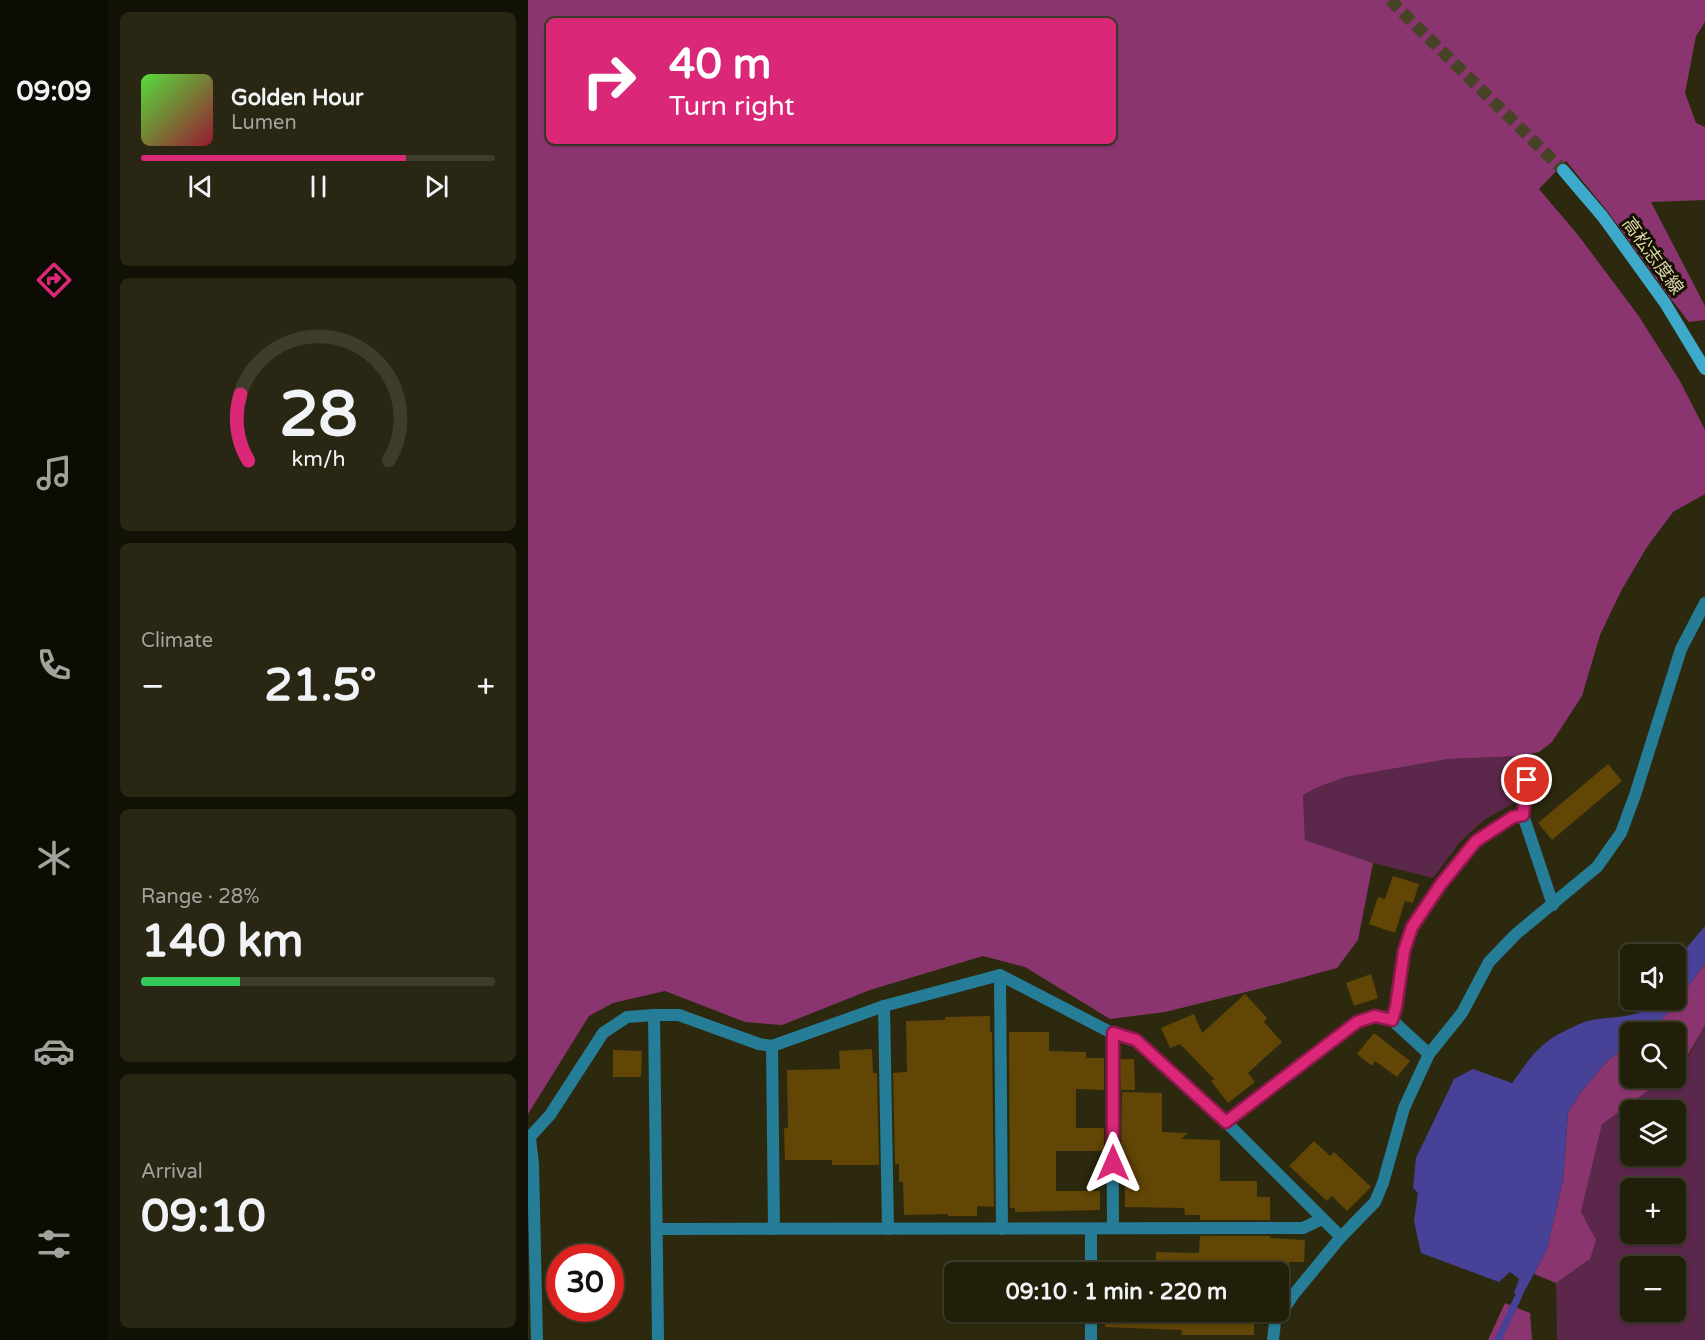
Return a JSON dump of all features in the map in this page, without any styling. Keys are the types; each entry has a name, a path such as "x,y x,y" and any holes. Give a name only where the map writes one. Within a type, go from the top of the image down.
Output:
{"main road":[{"name":"高松志度線","path":"1563,170 1603,217 1665,303 1705,369"}],"street":[{"path":"1272,1340 1275,1322 1294,1294 1341,1237 1376,1202 1404,1108 1429,1054 1462,1013 1489,962 1516,934 1597,867 1621,833 1681,649 1705,603"},
{"path":"1527,780 1523,815 1553,904"},
{"path":"1392,1020 1404,951 1412,927 1441,884 1476,841 1513,817 1523,815"},
{"path":"537,1340 532,1164 529,1138 550,1115 603,1033 627,1017 679,1015 759,1044 772,1046 884,1006 1000,975 1113,1033 1136,1040 1226,1122 1341,1237"},
{"path":"1000,975 1002,1229"},
{"path":"884,1006 888,1229"},
{"path":"654,1015 658,1340"},
{"path":"1226,1122 1357,1022 1375,1016 1392,1020 1429,1054"},
{"path":"1113,1033 1113,1228"},
{"path":"772,1046 774,1229"},
{"path":"657,1229 1303,1228 1322,1219"},
{"path":"1091,1229 1091,1262"},
{"path":"1090,1322 1090,1340"}],"shaded area":[{"path":"528,0 1705,0 1705,22 1696,36 1685,93 1696,123 1705,127 1705,200 1651,202 1705,306 1705,320 1689,322 1608,212 1566,161 1539,189 1578,235 1638,315 1680,381 1705,430 1705,494 1673,512 1647,547 1621,591 1600,635 1582,696 1552,742 1539,752 1520,756 1448,759 1346,777 1303,795 1305,840 1373,863 1358,940 1337,968 1165,1012 1110,1019 1025,967 983,956 870,990 782,1025 745,1022 665,991 613,1003 589,1016 528,1114"},
{"path":"1520,756 1516,802 1484,820 1460,842 1433,878 1373,863 1305,840 1303,795 1318,787 1346,777 1448,759"},
{"path":"1705,926 1705,964 1686,988 1686,949"},
{"path":"1705,964 1705,1025 1686,1056 1686,1022 1658,1022 1669,1010 1686,1010 1686,988"},
{"path":"1645,1010 1669,1010 1658,1022 1620,1022 1620,1051 1606,1062 1580,1093 1568,1113 1563,1180 1547,1249 1522,1296 1514,1293 1519,1279 1510,1272 1499,1282 1421,1253 1414,1221 1418,1193 1413,1188 1416,1158 1454,1079 1473,1069 1512,1083 1537,1050 1565,1031 1588,1021"},
{"path":"1705,1025 1705,1340 1557,1340 1556,1283 1590,1259 1581,1212 1602,1123 1620,1110 1620,1166 1686,1166 1686,1100 1634,1100 1651,1088 1686,1088 1686,1057"},
{"path":"1620,1051 1620,1088 1652,1088 1635,1100 1620,1100 1620,1111 1602,1124 1581,1212 1596,1240 1590,1259 1556,1283 1534,1274 1547,1249 1563,1180 1568,1113 1580,1093 1606,1062"},
{"path":"1505,1303 1530,1313 1532,1340 1488,1340"}],"building":[{"path":"1608,764 1622,781 1552,840 1538,823"},
{"path":"1393,876 1419,884 1413,903 1405,901 1395,933 1369,924 1378,897 1385,899"},
{"path":"1371,974 1378,998 1354,1006 1346,983"},
{"path":"1245,994 1267,1018 1264,1022 1282,1042 1248,1073 1255,1082 1228,1103 1211,1081 1214,1079 1180,1044 1170,1048 1161,1028 1194,1014 1202,1033"},
{"path":"990,1016 994,1207 977,1206 977,1216 904,1215 903,1182 899,1182 899,1164 895,1165 893,1073 907,1072 906,1021"},
{"path":"1009,1032 1049,1032 1049,1051 1086,1052 1086,1058 1104,1058 1104,1090 1076,1089 1076,1128 1104,1128 1104,1151 1056,1151 1056,1191 1100,1191 1100,1210 1015,1212 1015,1208 1010,1208"},
{"path":"1374,1033 1410,1061 1397,1077 1375,1061 1372,1066 1357,1054"},
{"path":"872,1049 873,1073 877,1073 879,1165 832,1165 832,1160 785,1160 784,1128 788,1128 787,1070 840,1069 839,1051"},
{"path":"613,1050 642,1051 641,1077 613,1077"},
{"path":"1120,1059 1134,1059 1135,1090 1121,1090"},
{"path":"1122,1092 1162,1093 1162,1132 1188,1133 1181,1139 1220,1140 1220,1181 1257,1181 1257,1197 1270,1197 1270,1220 1200,1220 1200,1215 1185,1215 1184,1208 1125,1207 1125,1152 1121,1152"},
{"path":"1314,1141 1330,1156 1334,1152 1371,1187 1347,1211 1332,1196 1327,1201 1289,1166"},
{"path":"1200,1236 1270,1236 1270,1238 1305,1240 1304,1262 1156,1262 1156,1252 1199,1253"},
{"path":"1105,1322 1254,1322 1254,1335 1181,1335 1182,1330 1105,1327"}],"waterway":[{"path":"1498,1340 1519,1295"}],"tunnel":[{"path":"1390,0 1563,170"}],"route":[{"path":"1113,1163 1113,1033 1136,1040 1226,1122 1357,1022 1375,1016 1392,1020 1404,951 1412,927 1441,884 1476,841 1513,817 1523,815 1527,780"}]}
